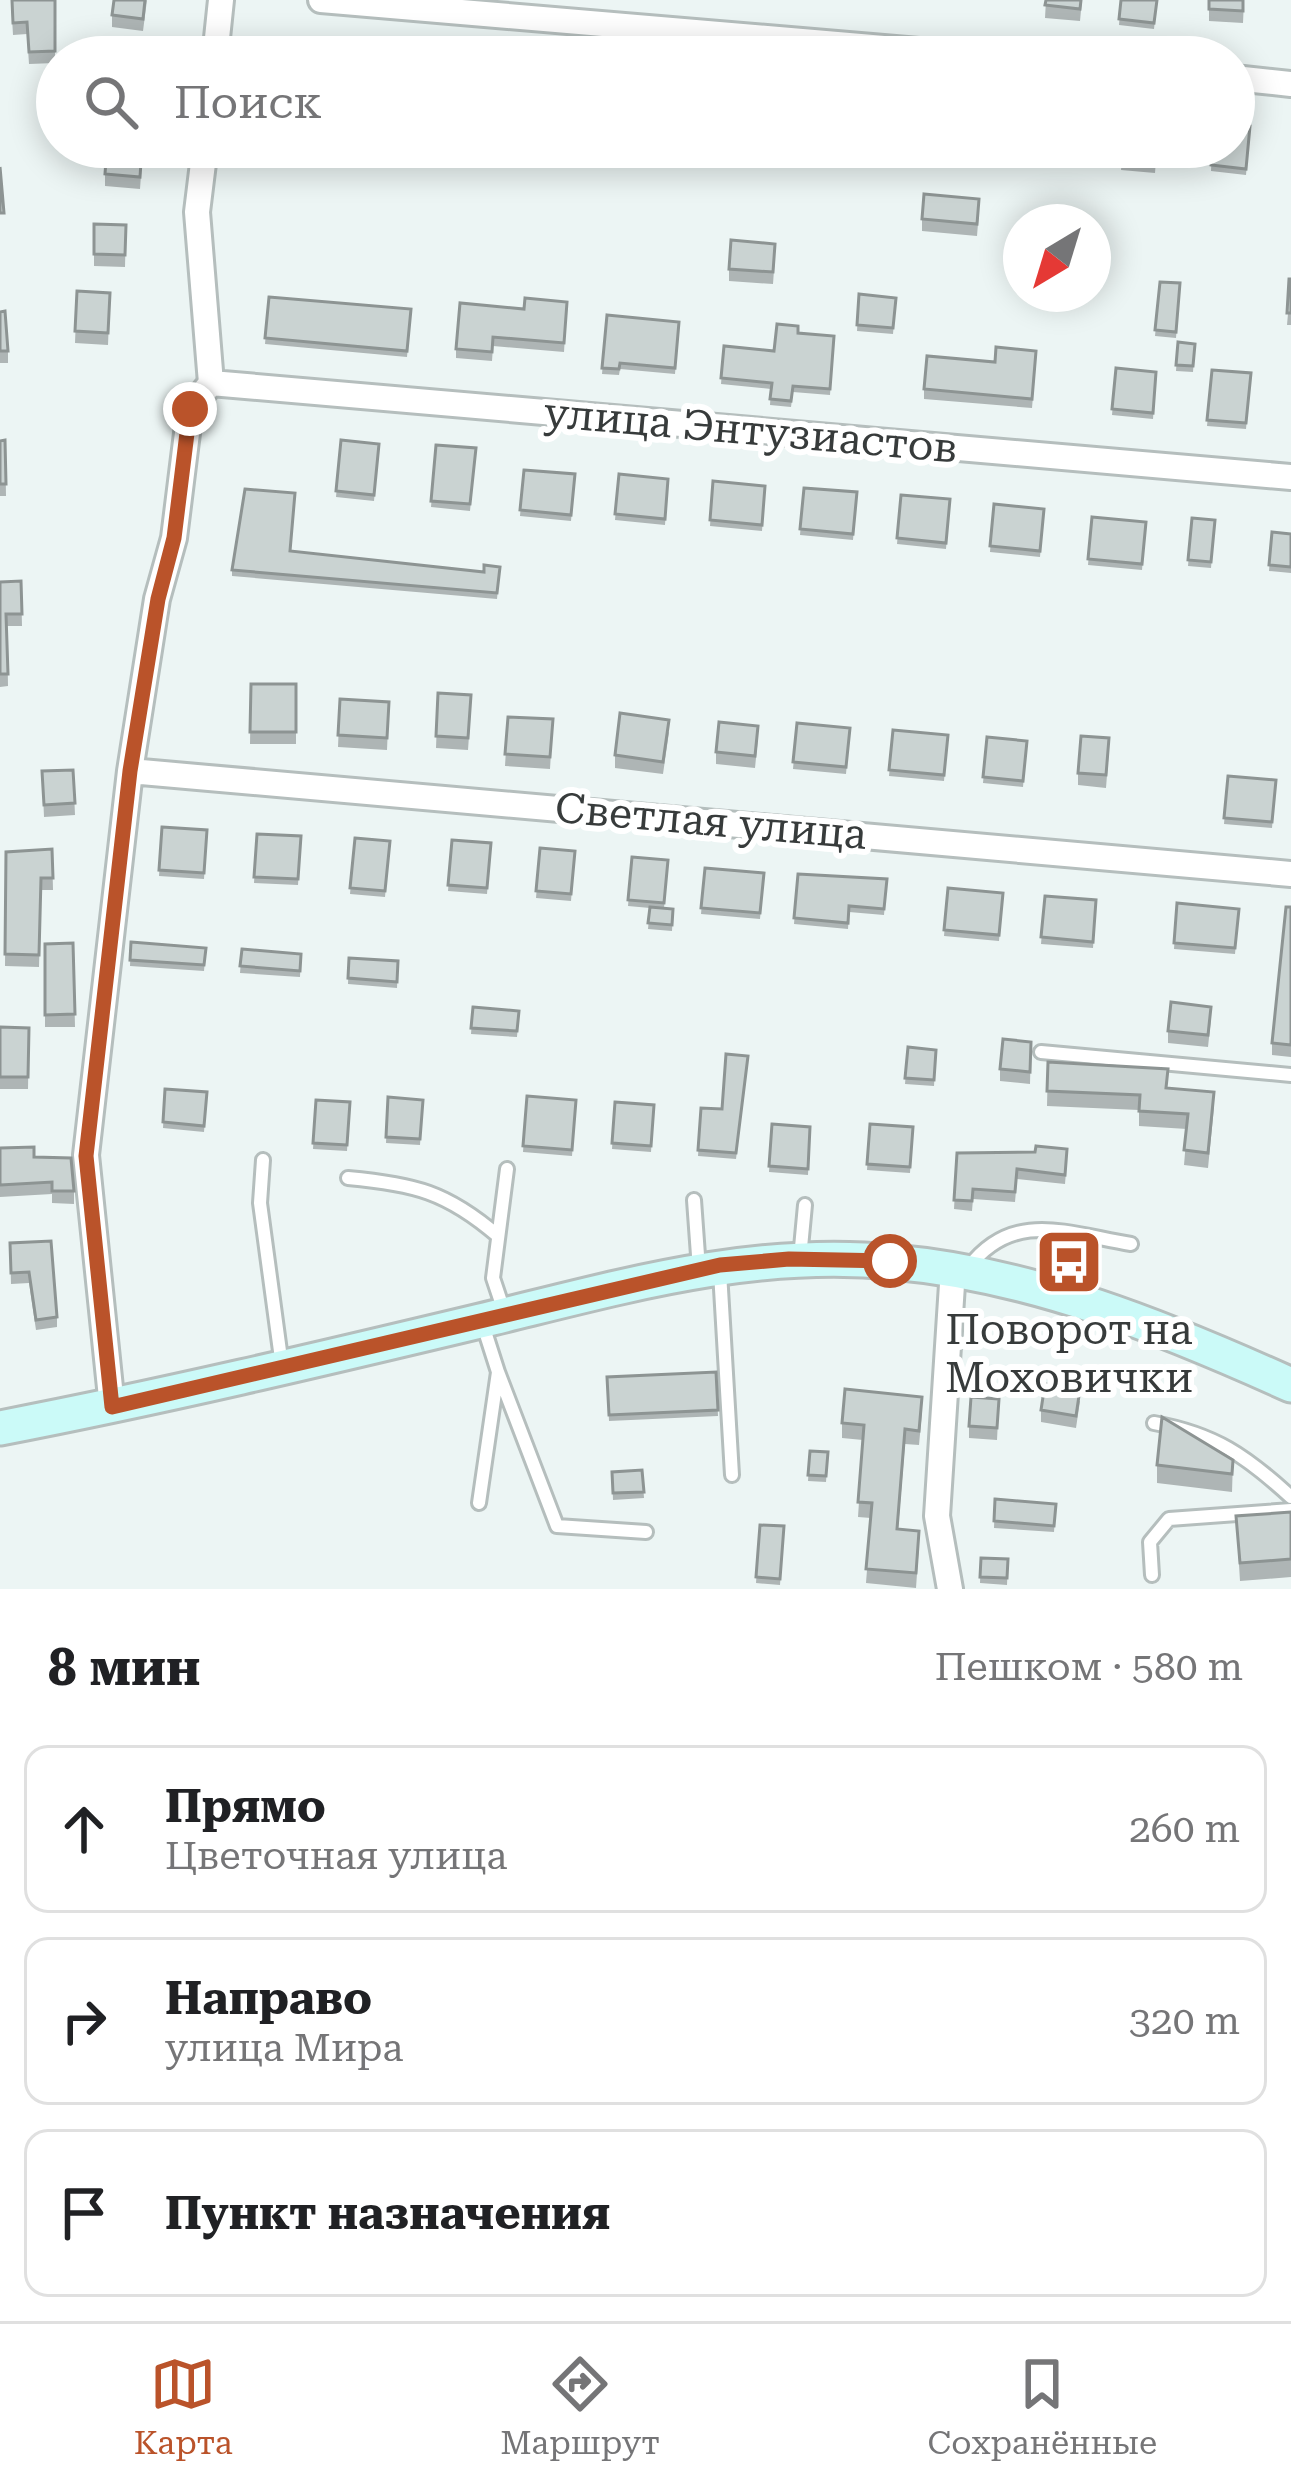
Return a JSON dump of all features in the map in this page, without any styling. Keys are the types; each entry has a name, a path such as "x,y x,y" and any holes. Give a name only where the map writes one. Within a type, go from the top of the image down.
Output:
{"main road":[{"path":"0,1428 112,1407 710,1267 800,1259 959,1270 1081,1301 1197,1343 1291,1385"}],"street":[{"path":"217,36 220,0"},
{"path":"321,0 742,36"},
{"path":"1255,80 1291,84"},
{"path":"112,1407 86,1156 130,771 158,599 174,538 190,409 211,383 197,212 202,168"},
{"name":"улица Энтузиастов","path":"211,383 1291,476"},
{"name":"Светлая улица","path":"130,771 1291,874"},
{"path":"950,1589 937,1516 959,1270"}],"lane":[{"path":"1041,1052 1291,1075"},
{"path":"263,1160 260,1203 282,1368"},
{"path":"478,1503 498,1372 493,1278 507,1169"},
{"path":"348,1178 408,1184 461,1204 499,1236"},
{"path":"694,1200 710,1267 732,1475"},
{"path":"800,1259 805,1205"},
{"path":"959,1270 986,1244 1023,1228 1131,1244"},
{"path":"498,1372 557,1526 646,1532"},
{"path":"1154,1423 1202,1432 1256,1465 1291,1497"},
{"path":"1152,1575 1150,1543 1169,1519 1291,1510"}],"building":[{"path":"12,0 55,0 55,36 36,36 36,52 29,52 27,22 13,23"},
{"path":"114,0 145,0 143,19 112,15"},
{"path":"1046,0 1081,0 1080,9 1045,5"},
{"path":"1121,0 1157,0 1154,23 1119,19"},
{"path":"1209,0 1243,0 1243,11 1209,9"},
{"path":"0,167 4,213 0,213"},
{"path":"105,168 141,168 140,177 105,174"},
{"path":"924,194 979,199 977,224 922,219"},
{"path":"94,224 126,225 125,255 94,254"},
{"path":"731,240 775,244 773,272 729,269"},
{"path":"1289,279 1291,313 1287,313"},
{"path":"1160,282 1180,283 1176,332 1155,330"},
{"path":"77,291 110,293 108,333 75,331"},
{"path":"859,294 896,298 893,328 857,325"},
{"path":"269,297 411,309 407,351 265,338"},
{"path":"525,298 567,302 564,343 493,337 492,352 456,349 460,303 524,309"},
{"path":"5,311 8,351 0,351 0,312"},
{"path":"607,315 679,322 675,368 620,363 619,369 602,368"},
{"path":"777,324 798,326 798,333 834,336 830,389 793,386 791,401 770,399 772,383 721,378 724,346 774,351"},
{"path":"1178,342 1195,344 1193,366 1176,365"},
{"path":"996,347 1036,351 1032,399 924,389 927,356 995,362"},
{"path":"1116,368 1156,372 1153,413 1112,409"},
{"path":"1212,370 1251,373 1246,423 1207,420"},
{"path":"5,440 6,484 0,484 0,441"},
{"path":"341,440 379,444 374,495 336,491"},
{"path":"436,445 476,448 470,504 431,501"},
{"path":"524,470 575,474 571,515 520,510"},
{"path":"619,474 668,479 665,519 615,514"},
{"path":"713,481 765,486 762,525 710,520"},
{"path":"804,488 857,492 853,534 800,529"},
{"path":"245,489 295,493 290,551 484,572 484,565 500,567 497,593 232,570"},
{"path":"901,495 950,499 946,543 897,538"},
{"path":"994,504 1044,509 1040,551 990,546"},
{"path":"1092,517 1146,522 1142,564 1088,559"},
{"path":"1192,518 1215,520 1211,562 1188,560"},
{"path":"1272,532 1291,534 1291,567 1269,565"},
{"path":"21,581 22,614 6,614 8,674 0,674 0,582"},
{"path":"251,684 296,684 296,732 250,732"},
{"path":"438,693 471,695 468,738 436,736"},
{"path":"340,699 389,702 387,738 338,735"},
{"path":"620,713 669,720 663,762 615,755"},
{"path":"508,717 553,719 550,757 505,754"},
{"path":"719,722 758,726 755,756 716,752"},
{"path":"797,723 850,728 846,767 793,762"},
{"path":"893,730 948,735 944,775 889,770"},
{"path":"1081,736 1109,738 1106,775 1078,773"},
{"path":"987,737 1027,741 1023,781 983,777"},
{"path":"73,770 75,803 44,805 42,771"},
{"path":"1228,776 1276,780 1272,822 1224,818"},
{"path":"162,827 207,830 204,873 159,870"},
{"path":"257,834 301,836 298,879 254,877"},
{"path":"355,838 390,841 385,891 350,888"},
{"path":"452,840 491,843 487,888 448,885"},
{"path":"540,848 575,851 571,894 536,891"},
{"path":"52,849 53,878 41,878 39,955 5,954 6,852"},
{"path":"632,857 668,860 664,903 628,900"},
{"path":"705,868 764,873 760,913 701,908"},
{"path":"798,874 887,879 884,909 849,906 848,923 794,918"},
{"path":"948,888 1003,893 999,935 944,930"},
{"path":"1045,896 1096,900 1093,942 1041,937"},
{"path":"1177,903 1239,909 1235,948 1174,943"},
{"path":"650,907 673,909 672,925 648,923"},
{"path":"1286,907 1291,907 1291,1045 1272,1043"},
{"path":"131,942 206,948 204,965 130,960"},
{"path":"73,943 75,1014 45,1015 45,944"},
{"path":"242,949 301,954 300,971 240,966"},
{"path":"349,958 398,961 397,982 348,978"},
{"path":"1171,1002 1211,1007 1208,1035 1168,1031"},
{"path":"473,1007 519,1011 517,1031 471,1028"},
{"path":"0,1027 29,1028 28,1077 0,1077"},
{"path":"1003,1039 1031,1042 1030,1072 1000,1069"},
{"path":"908,1047 936,1050 934,1080 905,1078"},
{"path":"726,1054 748,1056 736,1153 698,1150 701,1108 722,1109"},
{"path":"1048,1062 1168,1069 1166,1088 1214,1092 1208,1153 1184,1150 1188,1114 1139,1111 1140,1095 1047,1091"},
{"path":"165,1089 207,1092 204,1126 163,1122"},
{"path":"527,1096 576,1100 572,1150 523,1146"},
{"path":"388,1097 423,1100 420,1139 386,1137"},
{"path":"316,1100 350,1102 347,1145 313,1143"},
{"path":"615,1102 654,1105 651,1146 612,1143"},
{"path":"772,1124 810,1127 808,1169 769,1166"},
{"path":"870,1124 913,1127 910,1167 867,1164"},
{"path":"1036,1146 1067,1149 1065,1175 1017,1169 1015,1192 973,1189 972,1201 954,1200 957,1153 1035,1152"},
{"path":"34,1147 34,1157 71,1158 74,1191 52,1191 52,1182 0,1185 0,1148"},
{"path":"51,1241 57,1317 36,1320 29,1272 11,1273 10,1243"},
{"path":"716,1372 718,1410 609,1415 607,1377"},
{"path":"1045,1384 1080,1389 1076,1416 1041,1410"},
{"path":"845,1389 922,1397 919,1431 905,1429 897,1529 919,1531 916,1573 866,1569 872,1503 858,1502 864,1425 842,1423"},
{"path":"971,1397 999,1399 997,1428 969,1426"},
{"path":"1162,1417 1233,1460 1232,1474 1157,1465"},
{"path":"810,1451 828,1452 826,1476 808,1475"},
{"path":"642,1470 644,1492 613,1493 612,1472"},
{"path":"995,1499 1056,1504 1054,1526 994,1521"},
{"path":"1291,1512 1291,1559 1240,1563 1236,1516"},
{"path":"760,1525 784,1526 780,1579 756,1577"},
{"path":"981,1558 1008,1559 1007,1578 980,1577"}],"place":[{"name":"Поворот на Моховички","path":"1069,1262"}],"route":[{"path":"190,409 174,538 158,599 130,771 86,1156 112,1407 720,1265 789,1259 890,1261"}]}
